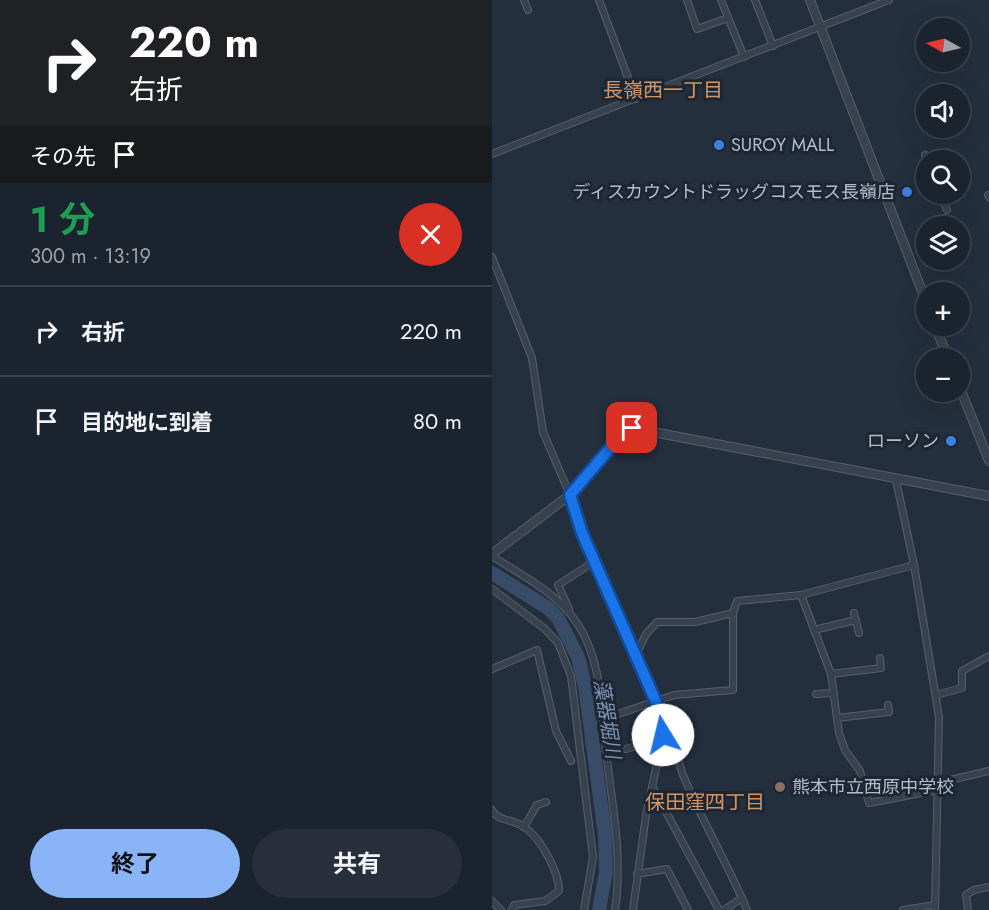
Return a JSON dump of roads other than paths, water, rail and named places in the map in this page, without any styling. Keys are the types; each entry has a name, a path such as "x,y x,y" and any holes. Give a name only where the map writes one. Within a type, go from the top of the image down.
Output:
{"street":[{"path":"524,0 528,10"},
{"path":"598,0 636,99"},
{"path":"687,0 697,29 728,18"},
{"path":"721,0 744,57"},
{"path":"755,0 773,46"},
{"path":"810,0 919,282"},
{"path":"492,154 889,0"},
{"path":"944,204 947,210"},
{"path":"492,257 532,358 543,432 570,495 582,533 637,653 662,716 662,737 637,874 633,910"},
{"path":"492,277 499,274"},
{"path":"966,402 989,461"},
{"path":"573,618 557,598 492,555 570,495 623,433 632,428 989,496"},
{"path":"896,480 914,565 936,695 940,739 935,908 903,910"},
{"path":"595,561 558,585 587,643 599,686 619,850 615,910"},
{"path":"609,717 674,695 733,690 733,613 737,601 801,595 914,565"},
{"path":"492,589 517,606 552,636 566,660 571,676 593,857 584,910"},
{"path":"801,595 831,674 842,741 860,771 869,803 937,787 989,771"},
{"path":"637,653 646,634 657,622 695,622 733,613"},
{"path":"814,630 855,617 859,633"},
{"path":"492,669 537,650 556,731 571,761"},
{"path":"936,695 963,688 962,671 989,656"},
{"path":"831,674 881,668 880,658"},
{"path":"816,694 834,693"},
{"path":"837,718 888,712"},
{"path":"626,749 662,737 669,738 675,747 686,784 747,910"},
{"path":"652,786 719,910"},
{"path":"524,827 537,805 546,802"},
{"path":"492,810 496,816 524,827 557,872 559,891 545,901 514,905 512,910"},
{"path":"637,874 667,869 688,910"},
{"path":"968,910 966,895 974,890 989,887"},
{"path":"724,910 742,898"},
{"path":"492,901 501,910"}],"waterway":[{"name":"藻器堀川","path":"492,573 548,608 558,618 578,657 585,686 605,835 606,872 599,910"}],"place":[{"name":"SUROY MALL","path":"719,145"},
{"name":"ディスカウントドラッグコスモス長嶺店","path":"907,192"},
{"name":"ローソン","path":"951,441"},
{"name":"熊本市立西原中学校","path":"780,787"}],"district":[{"name":"長嶺西一丁目","path":"663,90"},
{"name":"保田窪四丁目","path":"705,802"}]}
